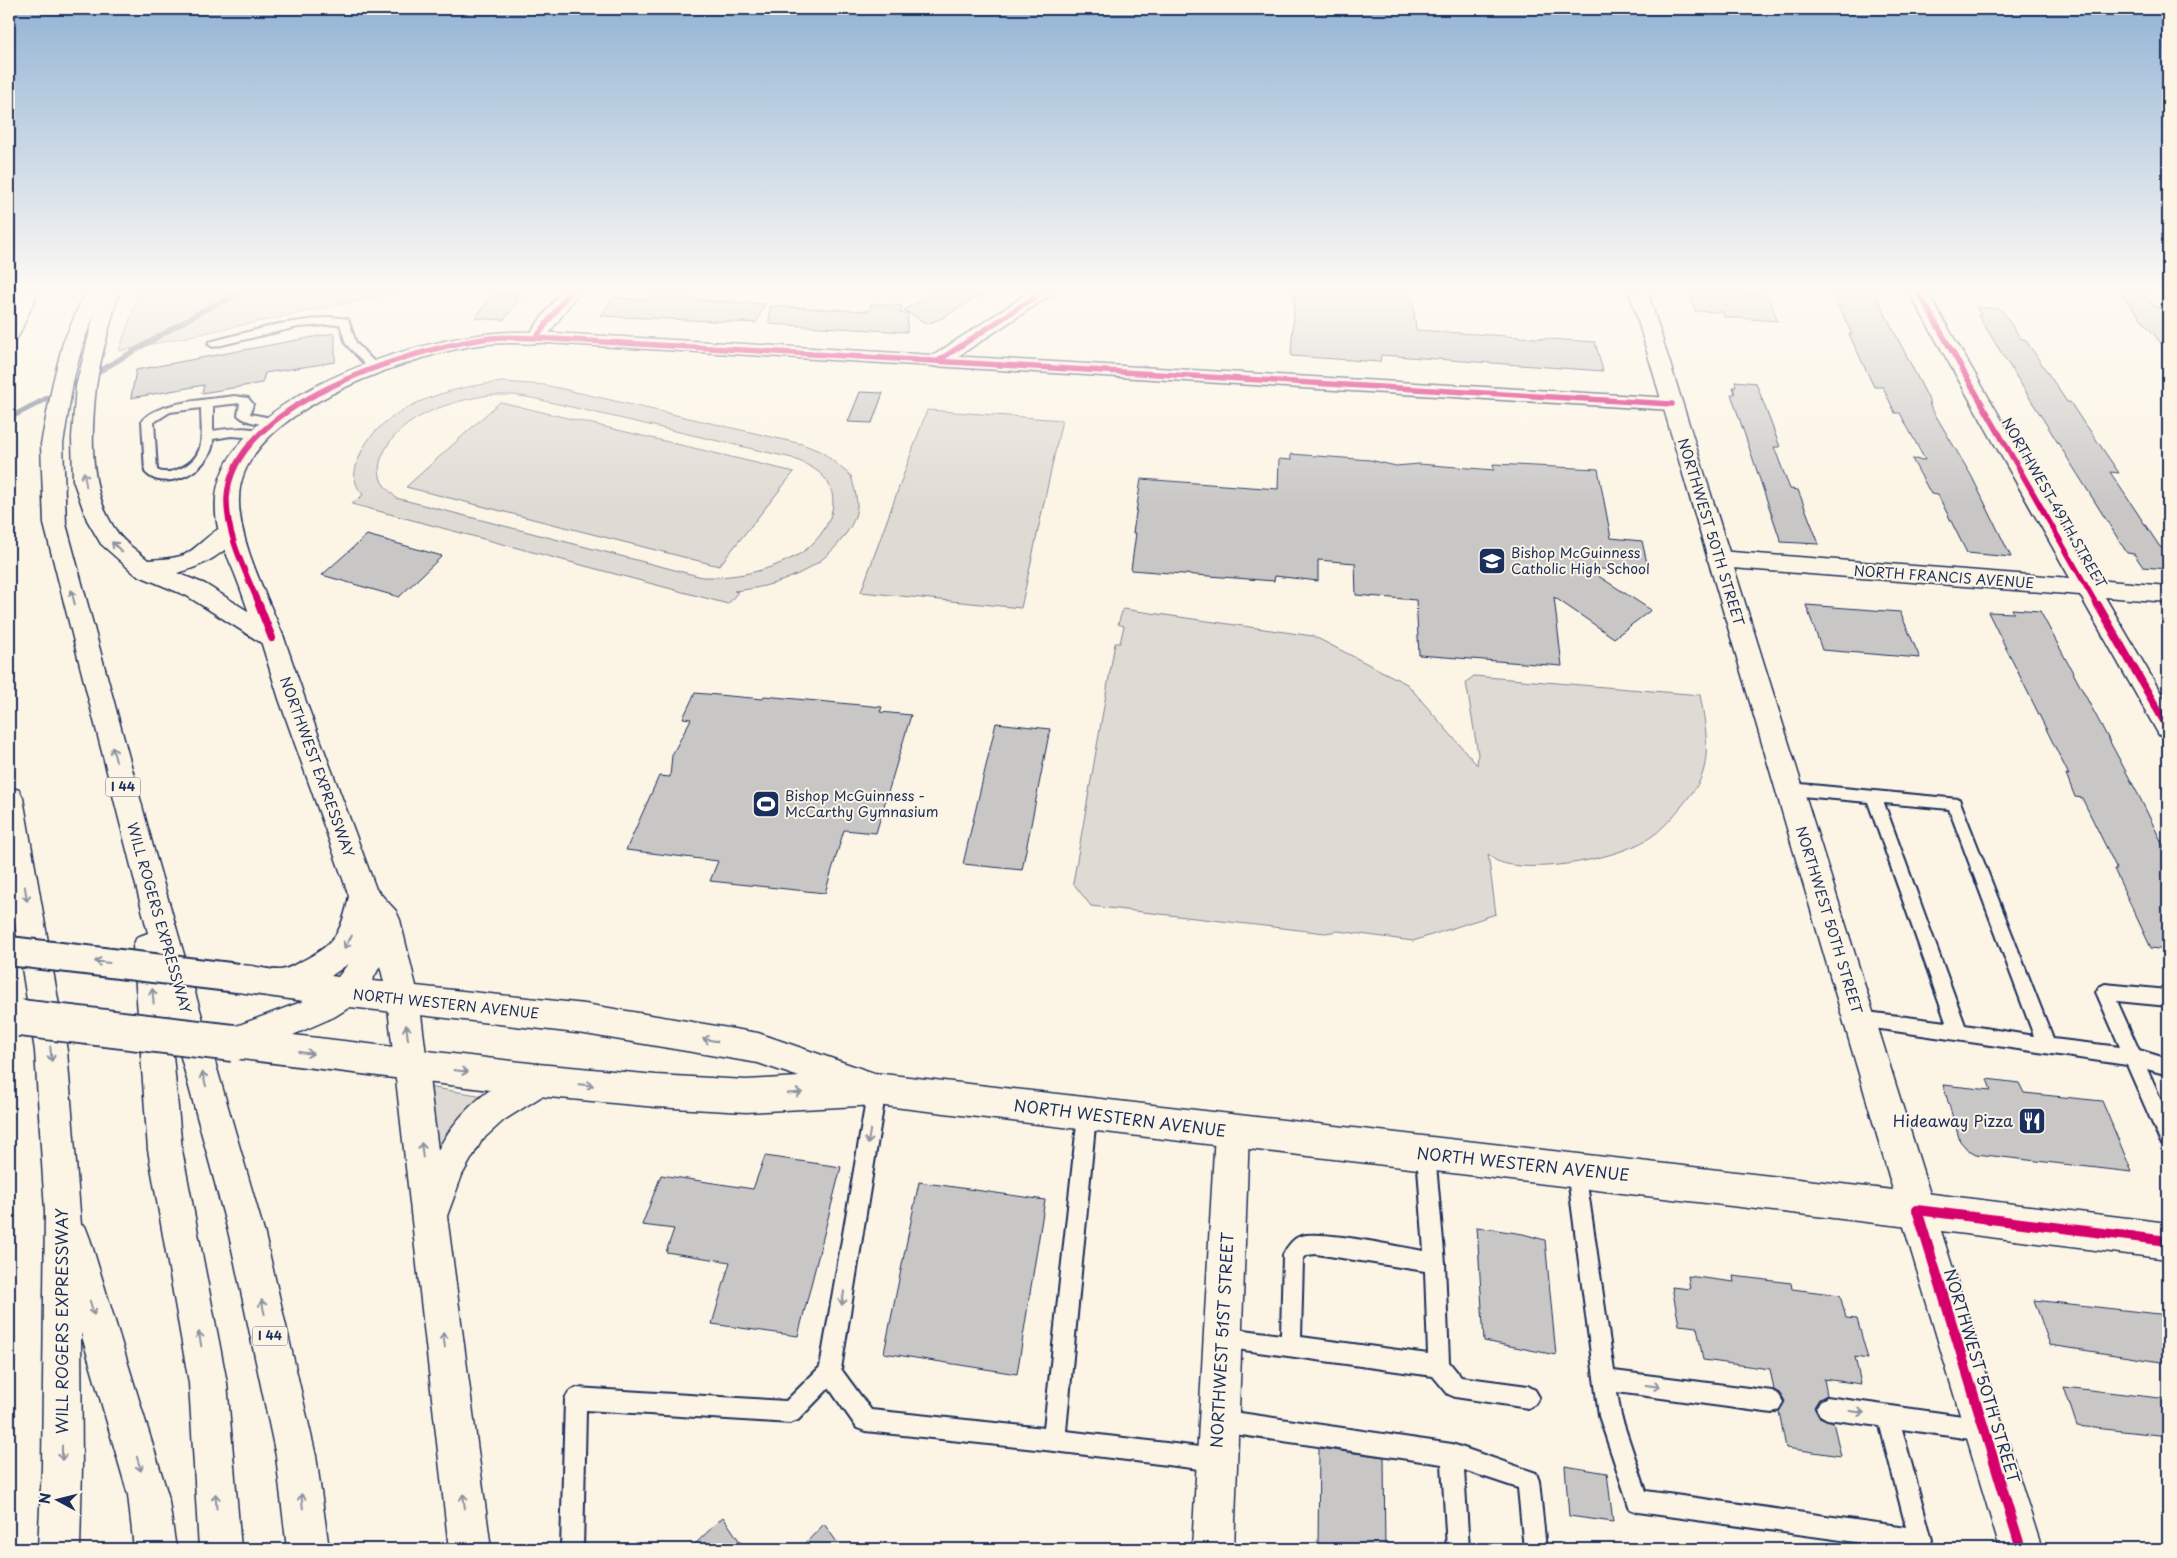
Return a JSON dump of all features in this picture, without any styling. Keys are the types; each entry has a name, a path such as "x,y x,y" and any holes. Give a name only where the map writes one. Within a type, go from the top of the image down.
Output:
{"main road":[{"name":"WILL ROGERS EXPRESSWAY","path":"68,363 52,444 55,524 141,854 247,1235 296,1456 308,1549"},
{"path":"93,363 86,386 83,437 84,480 98,520 109,539 143,568 196,590 272,638"},
{"name":"NORTHWEST EXPRESSWAY","path":"393,363 320,391 302,400 266,428 242,458 229,487 226,514 230,531 272,638 292,699 364,896 385,920 403,999 412,1065 470,1549"},
{"path":"967,363 1672,404"},
{"name":"NORTHWEST 50TH STREET","path":"1660,363 2021,1549"},
{"name":"NORTHWEST 49TH STREET","path":"1959,363 2168,728"},
{"path":"143,568 174,567 192,562 210,551 230,531"},
{"name":"NORTH FRANCIS AVENUE","path":"1719,559 2168,594"},
{"name":"WILL ROGERS EXPRESSWAY","path":"9,798 51,1051 63,1211 62,1457 59,1549"},
{"path":"141,854 165,1150 208,1383 220,1549"},
{"path":"281,985 322,968 347,946 357,927 364,896"},
{"path":"249,1041 316,1012 343,992 362,971 385,920"},
{"name":"NORTH WESTERN AVENUE","path":"9,950 281,985 585,1019 758,1048 877,1089"},
{"name":"NORTH WESTERN AVENUE","path":"9,1016 249,1041 412,1065 538,1080 656,1091 746,1096 877,1089 2168,1241"},
{"path":"429,1216 458,1148 478,1120 538,1080"},
{"name":"NORTHWEST 51ST STREET","path":"1213,1549 1232,1132"},
{"path":"63,1211 148,1495 155,1549"}],"lane":[{"path":"369,363 375,369"},
{"path":"207,404 207,450 194,467 163,477 154,476 151,472 148,422 152,416 163,411 234,399 244,400 247,404 244,415 266,428"},
{"path":"207,436 266,428"},
{"path":"1790,789 1954,803 2047,1046"},
{"path":"1874,796 1959,1034"},
{"path":"2168,998 2105,992 2168,1137"},
{"path":"1859,1019 1922,1026 1959,1034 2133,1057 2168,1067"},
{"path":"572,1549 576,1399 790,1412 830,1372 877,1089"},
{"path":"1054,1440 1087,1115"},
{"path":"1426,1154 1435,1262 1439,1366 1454,1387 1528,1397"},
{"path":"1576,1170 1610,1416 1638,1501 1921,1540 1888,1416"},
{"path":"1291,1346 1293,1255 1302,1246 1316,1244 1435,1262"},
{"path":"1222,1337 1439,1366"},
{"path":"830,1372 865,1420 1217,1460"},
{"path":"1605,1380 1772,1402"},
{"path":"1826,1408 1984,1430"},
{"path":"1218,1421 1452,1455 1528,1481 1535,1549"},
{"path":"1452,1455 1458,1549"}],"shaded area":[{"path":"503,382 545,385 802,444 822,452 851,476 857,503 855,517 837,545 812,566 782,581 734,591 738,592 728,604 352,504 363,495 357,486 355,478 358,460 367,441 381,426 418,402 440,394 483,384","holes":["490,395 514,395 792,458 816,470 827,481 832,492 833,503 827,525 812,544 803,551 772,567 749,573 702,577 396,498 384,485 379,470 383,454 391,441 414,420 429,412 460,401"]},
{"path":"500,402 794,472 719,566 406,487"},
{"path":"927,410 1062,420 1021,608 861,592"},
{"path":"1123,609 1313,636 1407,684 1477,765 1478,754 1466,682 1474,676 1700,695 1706,739 1703,772 1691,794 1660,830 1641,843 1623,850 1578,862 1532,866 1513,865 1497,861 1488,854 1496,914 1413,941 1338,931 1325,933 1091,906 1073,883 1115,643 1120,643 1124,626 1118,624"},
{"path":"428,1087 490,1097 438,1176"}],"building":[{"path":"175,363 331,363 265,373 262,383 202,393 204,385 131,398 136,370"},
{"path":"1488,363 1601,363 1603,371"},
{"path":"1863,363 1910,363 1931,404 1929,404 1972,477 2011,557 1967,553 1938,495 1931,494 1912,459 1925,460 1900,413 1895,413 1883,387 1874,387"},
{"path":"2008,363 2041,363 2119,473 2110,472 2160,547 2168,548 2168,569 2143,567 2134,554 2127,553"},
{"path":"1735,381 1756,383 1780,447 1774,447 1790,489 1798,490 1819,544 1781,542 1731,394 1735,394 1733,387 1736,387"},
{"path":"860,392 883,393 872,423 848,422"},
{"name":"Bishop McGuinness Catholic High School","path":"1291,454 1370,460 1396,466 1419,464 1494,470 1493,464 1598,469 1611,538 1642,541 1649,572 1586,568 1651,610 1614,638 1554,597 1562,666 1419,655 1416,600 1356,595 1355,563 1318,560 1318,581 1275,576 1274,581 1131,570 1136,533 1133,533 1141,479 1278,489 1279,459 1291,460"},
{"path":"367,535 442,556 399,597 322,575"},
{"path":"1806,605 1900,612 1920,658 1822,650"},
{"path":"2012,609 2040,611 2139,796 2168,855 2168,950 2151,948 2114,869 2117,869 2082,798 2075,797 2066,774 2069,775 1988,612 2014,613"},
{"name":"Bishop McGuinness - McCarthy Gymnasium","path":"695,693 763,699 764,696 882,707 880,712 911,715 876,833 844,830 825,893 710,881 718,861 626,850 659,776 670,777 672,755 691,719 683,718"},
{"path":"996,723 1050,729 1022,870 963,864"},
{"name":"Hideaway Pizza","path":"1987,1079 2019,1083 2024,1093 2102,1101 2132,1172 1976,1154 1967,1149 1960,1141 1943,1085 1991,1090"},
{"path":"765,1156 841,1167 798,1336 712,1324 730,1262 666,1252 674,1229 642,1225 661,1175 753,1189"},
{"path":"919,1182 1045,1200 1017,1374 884,1353"},
{"path":"1477,1227 1523,1234 1545,1240 1556,1355 1484,1341"},
{"path":"1688,1276 1734,1282 1733,1276 1791,1283 1792,1289 1840,1295 1846,1318 1857,1319 1868,1359 1855,1357 1861,1384 1824,1379 1827,1395 1819,1399 1814,1407 1819,1417 1833,1422 1841,1456 1786,1448 1779,1411 1785,1401 1781,1394 1774,1390 1770,1369 1703,1360 1697,1327 1679,1325 1672,1287 1690,1289"},
{"path":"2034,1300 2168,1315 2168,1363 2050,1345"},
{"path":"2064,1387 2168,1399 2168,1436 2077,1426"},
{"path":"1319,1448 1384,1457 1385,1549 1318,1549"},
{"path":"1565,1466 1607,1473 1613,1522 1569,1516"},
{"path":"723,1517 745,1549 690,1549"},
{"path":"824,1524 842,1549 800,1549"}],"waterway":[{"path":"9,418 114,363"}],"cycle path":[{"path":"272,638 230,531 227,497 235,468 251,443 273,421 300,403 330,387 392,363"},
{"path":"961,363 1672,404"},
{"path":"1959,363 2168,728"},
{"path":"2021,1549 1917,1210 2168,1241"}],"place":[{"name":"Bishop McGuinness Catholic High School","path":"1492,561"},
{"name":"Bishop McGuinness - McCarthy Gymnasium","path":"766,804"},
{"name":"Hideaway Pizza","path":"2032,1121"}]}
